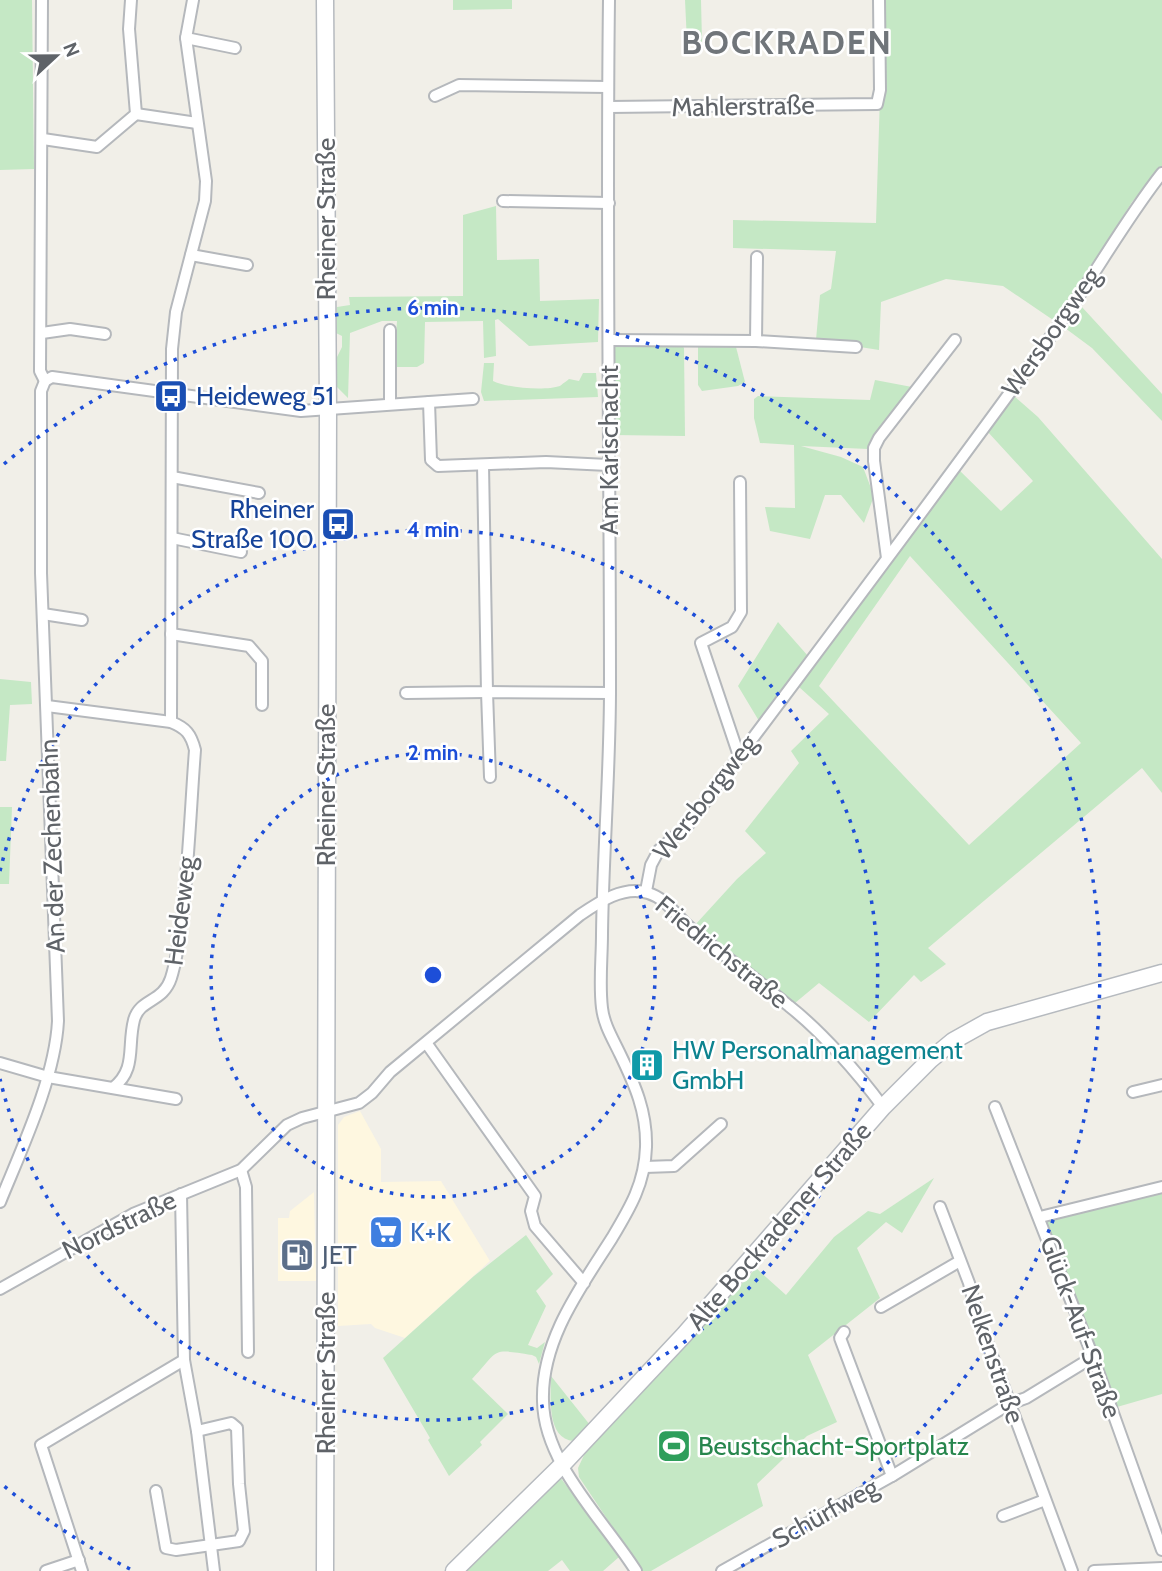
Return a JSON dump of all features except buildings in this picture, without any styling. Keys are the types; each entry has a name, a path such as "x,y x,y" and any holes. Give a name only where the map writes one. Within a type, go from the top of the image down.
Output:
{"main road":[{"name":"Rheiner Straße","path":"325,0 328,409 325,1571"},
{"name":"Alte Bockradener Straße","path":"454,1571 561,1466 684,1335 883,1107 930,1060 953,1041 987,1022 1162,973"}],"street":[{"name":"An der Zechenbahn","path":"0,1202 4,1180 48,1077 57,1046 58,1021 43,614 41,391 45,381 40,370 42,0"},
{"path":"131,0 129,29 136,114"},
{"path":"47,706 171,722 172,394 175,320 205,201 206,181 186,38 193,0"},
{"name":"Am Karlschacht","path":"609,0 610,693 602,1009 608,1031 644,1109 645,1167 635,1200 565,1315 552,1344 544,1372 542,1404 561,1466 636,1571"},
{"name":"Mahlerstraße","path":"609,107 877,104 880,90 878,0"},
{"path":"186,38 236,48"},
{"path":"435,96 459,85 608,87"},
{"path":"43,139 97,147 136,114 197,123"},
{"name":"Wersborgweg","path":"326,1112 359,1103 372,1093 390,1072 580,915 603,900 620,894 646,891 651,865 659,850 688,825 887,558 1063,320 1141,200 1162,173"},
{"path":"503,201 609,202"},
{"path":"191,255 247,265"},
{"path":"756,341 757,257"},
{"path":"42,333 71,329 105,334"},
{"path":"390,330 390,404"},
{"path":"609,340 756,341 856,347"},
{"path":"887,558 874,448 955,340"},
{"path":"45,381 52,377 301,411 473,399"},
{"path":"429,402 431,460 434,464 546,462 608,465"},
{"path":"483,465 490,778"},
{"path":"172,477 259,493"},
{"path":"739,756 701,643 732,627 741,612 740,482"},
{"path":"172,538 242,552"},
{"path":"43,614 82,620"},
{"path":"171,634 249,646 262,661 262,705"},
{"path":"406,693 610,693"},
{"name":"Heideweg","path":"113,1088 127,1074 134,1018 141,1008 164,993 171,980 179,945 195,750 191,736 183,727 171,722"},
{"name":"Friedrichstraße","path":"646,891 659,897 689,927 791,1007 855,1072 883,1107"},
{"path":"427,1044 535,1196 531,1211 535,1226 584,1283"},
{"path":"0,1063 48,1077 176,1099"},
{"path":"1133,1092 1162,1085"},
{"name":"Glück-Auf-Straße","path":"995,1107 1093,1357 1162,1550"},
{"name":"Nordstraße","path":"0,1289 133,1214 241,1170 286,1125 326,1112"},
{"path":"645,1167 674,1166 721,1124"},
{"path":"241,1170 246,1187 248,1352"},
{"path":"1040,1217 1162,1187"},
{"path":"181,1194 184,1360 197,1431 214,1571"},
{"name":"Nelkenstraße","path":"940,1207 1009,1404 1072,1571"},
{"path":"881,1307 961,1261"},
{"name":"Schürfweg","path":"844,1332 840,1338 892,1476"},
{"name":"Schürfweg","path":"722,1571 892,1476 1009,1404 1026,1398 1093,1357"},
{"path":"46,1571 80,1566 41,1446 184,1360"},
{"path":"156,1491 166,1548 176,1550 239,1541 244,1531 237,1427 231,1423 197,1431"},
{"path":"1003,1516 1045,1500"},
{"path":"1094,1571 1162,1568"}],"shaded area":[{"path":"360,1111 381,1149 381,1182 441,1181 490,1261 405,1338 375,1328 371,1324 338,1326 338,1125 344,1117"},
{"path":"314,1192 316,1281 278,1281 278,1218 289,1218 290,1211"}],"green space":[{"path":"0,0 32,0 34,169 0,170"},
{"path":"453,0 512,0 512,9 453,10"},
{"path":"685,0 701,0 702,42 687,42"},
{"path":"883,0 1162,0 1162,167 1132,202 1056,322 1003,286 946,279 881,302 879,350 816,340 820,295 831,289 836,251 733,248 733,220 876,223"},
{"path":"496,206 497,260 539,259 540,301 599,299 598,342 529,346 498,319 495,320 496,356 484,358 483,321 425,322 424,363 417,367 394,367 397,321 382,321 350,333 348,398 337,387 337,357 342,347 342,336 336,333 337,307 350,305 349,297 463,296 463,215"},
{"path":"1081,306 1162,394 1162,421 1092,348 1065,328"},
{"path":"613,344 682,345 685,436 613,435"},
{"path":"698,346 736,347 745,382 738,386 702,391 698,385"},
{"path":"484,363 494,363 493,381 526,388 553,388 569,379 579,381 583,373 596,373 598,397 484,401 481,392"},
{"path":"875,380 912,387 872,445 868,445 868,449 801,446 841,457 863,467 874,496 864,523 841,495 825,495 810,539 770,531 765,507 795,508 794,445 760,443 754,418 754,399 758,396 870,400"},
{"path":"1013,395 1038,417 1162,559 1162,793 1142,768 928,948 946,964 921,982 914,975 869,1022 819,983 795,1003 695,925 737,879 766,853 745,831 799,763 791,751 829,714 799,687 789,682 759,721 738,686 778,622 816,665 958,469 1001,511 1033,481 987,431","holes":["910,556 1081,743 969,845 819,686"]},
{"path":"0,679 31,682 32,704 10,705 6,761 0,761"},
{"path":"0,807 12,807 9,884 0,884"},
{"path":"934,1178 902,1233 886,1222 857,1248 880,1298 808,1355 837,1422 807,1436 757,1484 763,1506 651,1571 642,1571 579,1477 578,1468 585,1453 756,1268 786,1295 834,1237 868,1211 880,1214"},
{"path":"1162,1192 1162,1394 1117,1407 1046,1220"},
{"path":"526,1235 553,1274 536,1291 546,1306 528,1345 537,1348 545,1342 539,1364 532,1355 502,1352 492,1357 472,1379 508,1414 480,1442 482,1445 449,1476 383,1358 474,1276"},
{"path":"551,1376 590,1425 574,1441 565,1438 554,1425"},
{"path":"560,1477 619,1557 603,1571 570,1571 562,1560 548,1571 464,1571"}],"place":[{"name":"Heideweg 51","path":"171,396"},
{"name":"Rheiner Straße 100","path":"338,524"},
{"name":"HW Personalmanagement GmbH","path":"647,1065"},
{"name":"K+K","path":"386,1232"},
{"name":"JET","path":"297,1255"},
{"name":"Beustschacht-Sportplatz","path":"674,1446"}],"district":[{"name":"BOCKRADEN","path":"787,42"}]}
